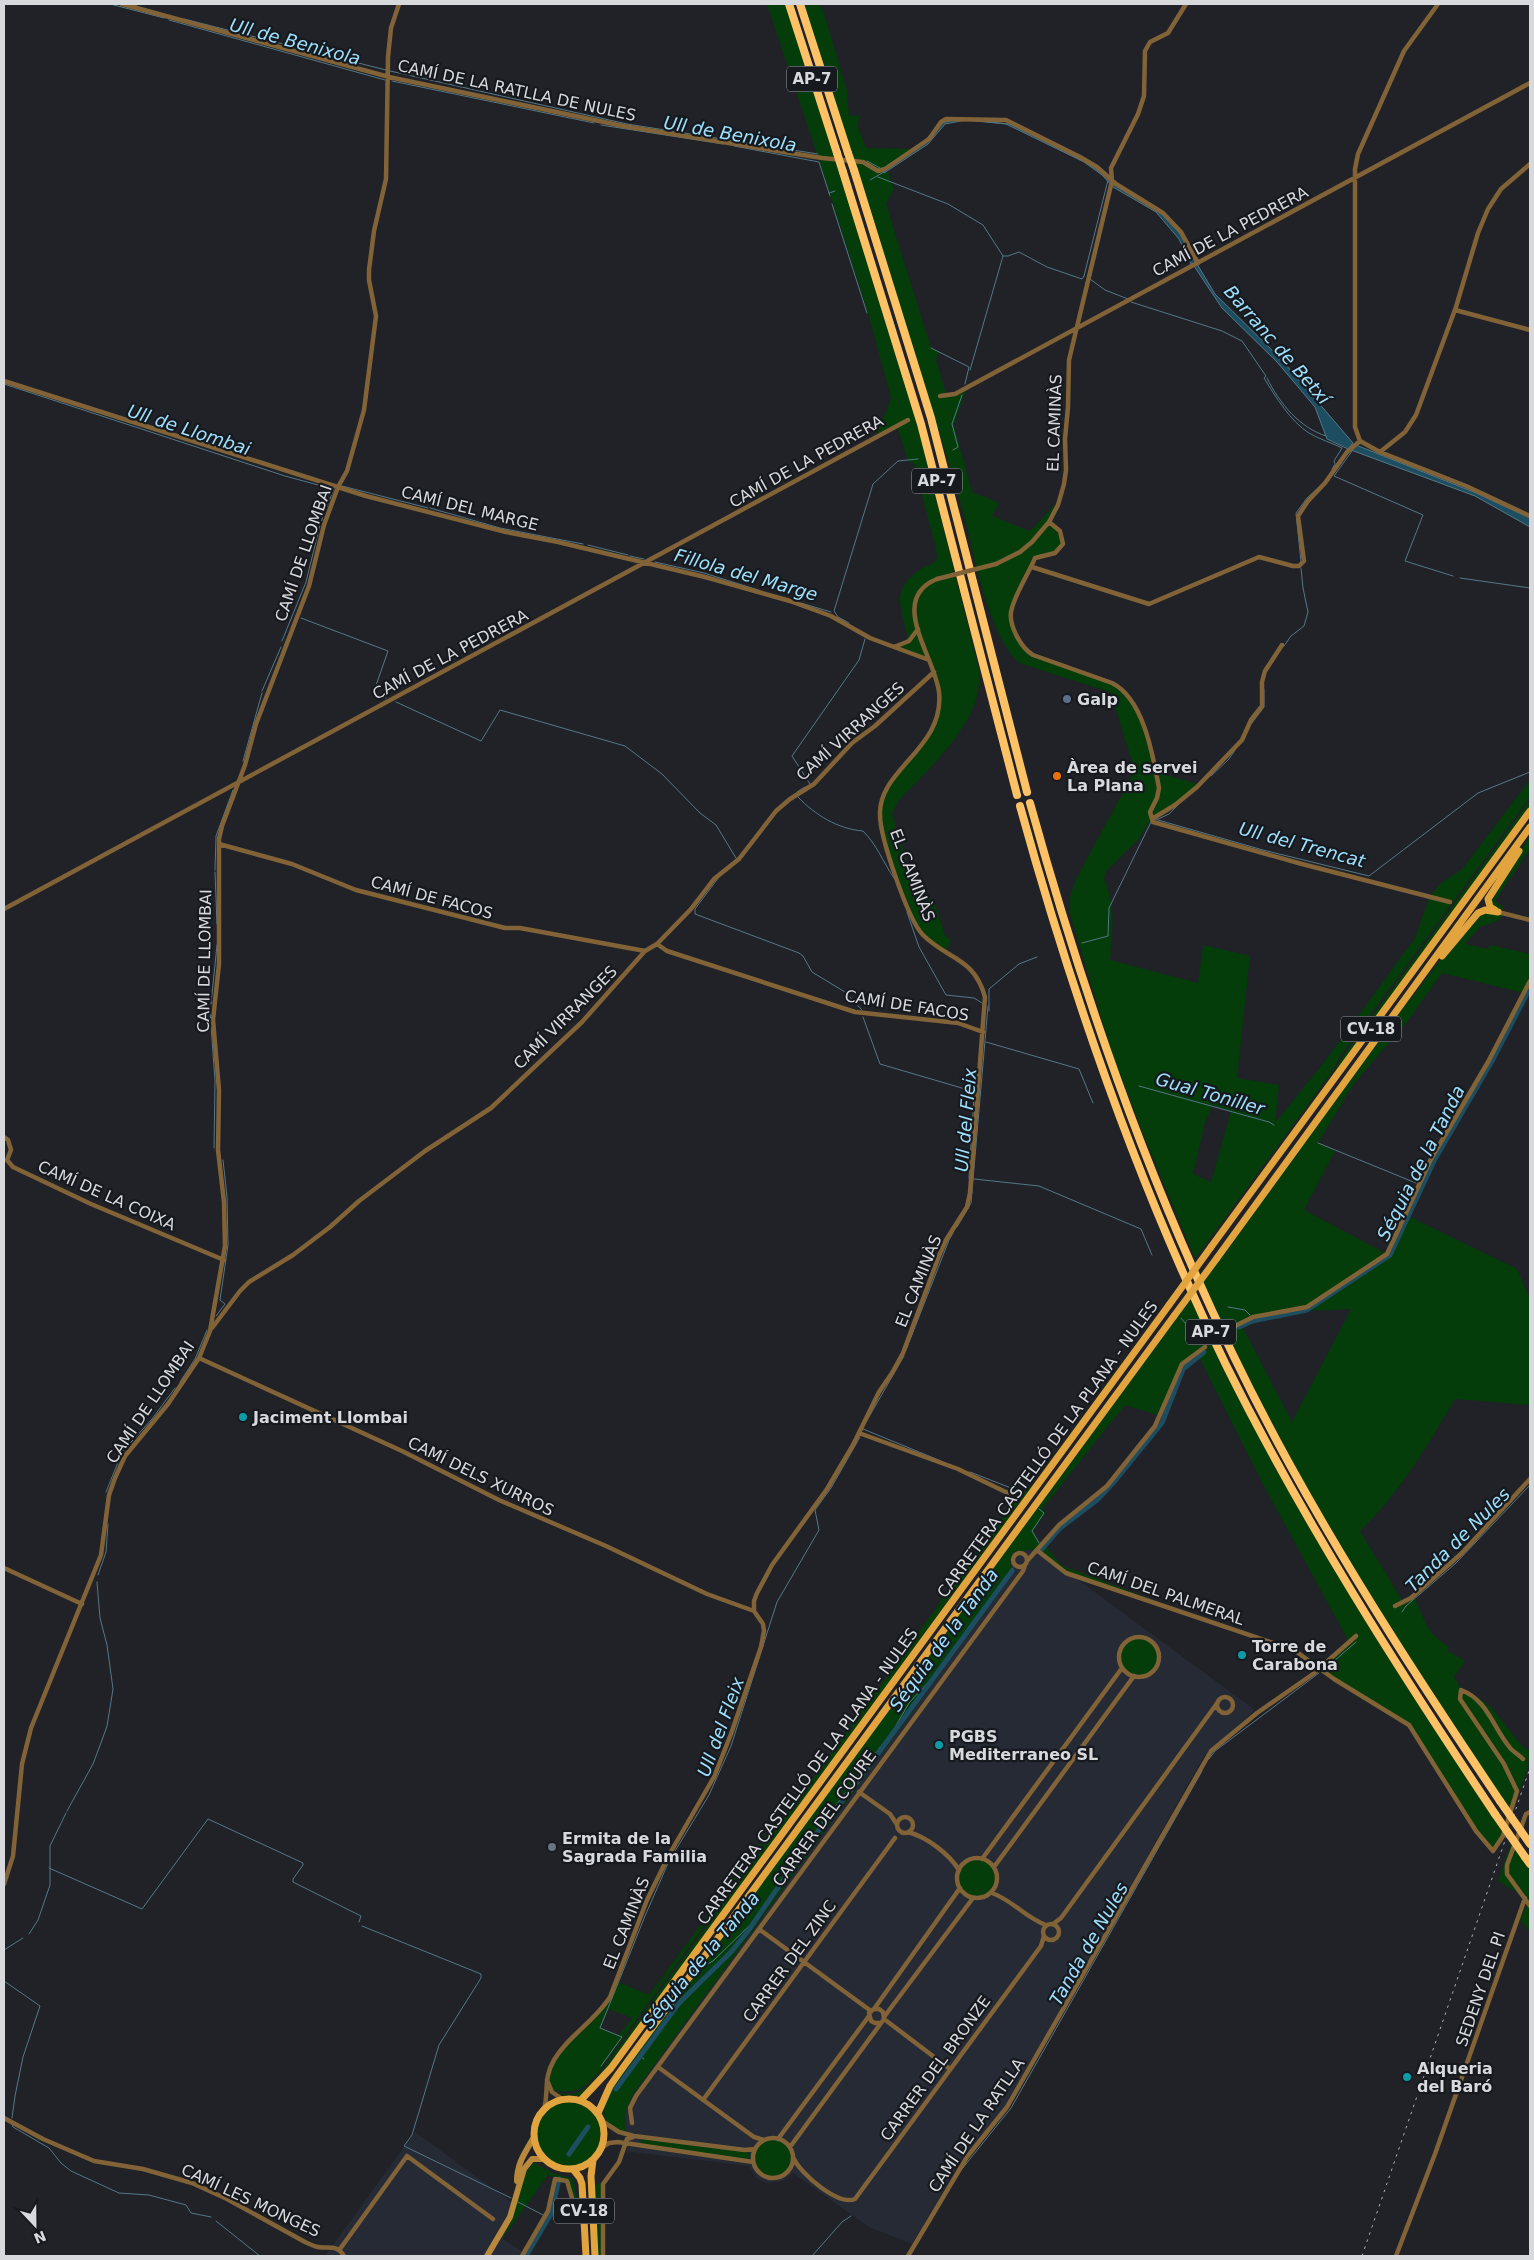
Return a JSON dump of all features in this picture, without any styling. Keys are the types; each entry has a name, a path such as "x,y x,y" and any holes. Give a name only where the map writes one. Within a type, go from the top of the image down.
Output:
{"highway":[{"name":"AP-7","path":"789,4 922,424 1017,795"},
{"name":"AP-7","path":"800,4 931,418 1027,792"},
{"name":"AP-7","path":"1030,803 1061,915 1103,1043 1138,1138 1209,1302 1290,1464 1324,1524 1440,1711 1530,1845"},
{"name":"AP-7","path":"1020,806 1050,917 1093,1047 1128,1142 1194,1298 1231,1374 1315,1531 1425,1709 1528,1861"}],"main road":[{"name":"CARRETERA CASTELLÓ DE LA PLANA - NULES","path":"581,2100 611,2068 1530,811"},
{"name":"CARRETERA CASTELLÓ DE LA PLANA - NULES","path":"598,2113 610,2086 619,2073 1217,1258 1530,827"},
{"path":"1498,912 1490,907 1488,899 1530,833"},
{"name":"CV-18","path":"1383,1030 1473,917 1485,910 1498,912"},
{"path":"487,2256 510,2217 516,2189 517,2168 534,2137 536,2122 544,2109 562,2099 581,2100 598,2113 604,2135 602,2148 593,2160 584,2166 573,2169 559,2168 545,2159 534,2137"},
{"path":"516,2189 526,2165 532,2160 545,2159"},
{"name":"CV-18","path":"593,2160 591,2176 595,2256"},
{"name":"CV-18","path":"573,2169 582,2184 586,2256"}],"street":[{"name":"CAMÍ DE LA RATLLA DE NULES","path":"122,4 388,73 623,126 822,158 863,162 878,171 885,169 929,139 941,122 946,119 1006,120 1097,167 1112,181 1163,213 1182,233 1198,263"},
{"name":"CAMÍ DE LLOMBAI","path":"4,1884 13,1856 22,1764 31,1728 101,1555 109,1495 120,1465 125,1456 168,1404 199,1358 210,1331 224,1260 225,1222 218,1150 218,1090 213,1020 219,956 219,844 222,826 240,782 256,724 309,586 324,525 338,487 347,471 364,410 376,316 369,280 369,270 374,231 386,179 388,73 391,28 399,4"},
{"name":"EL CAMINÀS","path":"544,2109 547,2079 554,2061 562,2049 594,2017 610,1997 647,1900 669,1855 714,1777 761,1647 763,1624 754,1611 756,1593 772,1565 826,1489 860,1433 902,1353 946,1240 967,1207 970,1193 986,1010 982,988 974,974 962,961 936,946 917,927 892,863 881,826 881,801 886,790 930,735 936,718 939,691 918,629 913,606 919,589 926,583 996,564 1020,552 1049,522 1058,505 1066,470 1068,372 1076,329 1112,181 1112,168 1138,114 1144,96 1145,50 1150,42 1168,33 1186,4"},
{"path":"1438,4 1404,51 1359,152 1355,178 1354,427 1360,441 1380,452 1466,486 1530,516"},
{"name":"CAMÍ DE LA PEDRERA","path":"940,396 955,394 1530,83"},
{"path":"1380,452 1405,432 1416,415 1455,310 1478,233 1488,209 1501,189 1530,164"},
{"path":"1455,310 1530,330"},
{"name":"CAMÍ DEL MARGE","path":"4,381 338,487 506,532 558,542 705,577 790,602 831,616 856,631 929,660"},
{"name":"CAMÍ DE LA PEDRERA","path":"4,909 908,420"},
{"path":"1032,567 1149,604 1259,558 1300,566 1304,561 1298,516 1308,500 1325,484 1347,452 1360,441"},
{"path":"1049,522 1060,531 1063,544 1055,552 1035,558 1011,612 1021,645 1033,655 1116,685 1135,706 1142,721 1159,788 1157,798 1150,812 1153,822 1302,864 1450,902"},
{"path":"894,647 909,640 918,629"},
{"path":"1152,819 1175,805 1197,787 1242,740 1251,720 1262,706 1262,682 1265,671 1282,645"},
{"name":"CAMÍ VIRRANGES","path":"210,1331 249,1282 293,1255 330,1227 359,1201 425,1151 491,1108 582,1022 645,951 657,944 691,908 714,879 739,858 776,811 790,799 814,784 852,743 875,726 934,672"},
{"name":"CAMÍ DE FACOS","path":"219,844 292,864 356,890 505,928 520,928 645,951"},
{"path":"1498,912 1530,920"},
{"name":"CAMÍ DE FACOS","path":"657,944 667,951 855,1012 958,1023 983,1032"},
{"path":"1232,1327 1253,1317 1307,1306 1387,1254 1431,1159 1488,1062 1530,981"},
{"name":"CAMÍ DE LA COIXA","path":"4,1137 8,1140 11,1150 7,1160 13,1167 91,1204 224,1260"},
{"name":"CARRER DEL COURE","path":"632,2123 630,2108 636,2096 1014,1582 1026,1563 1059,1524 1107,1486 1155,1426 1182,1364 1206,1347"},
{"name":"CAMÍ DELS XURROS","path":"199,1358 402,1451 499,1500 606,1546 707,1594 754,1611"},
{"path":"860,1433 958,1469 1012,1495"},
{"path":"1395,1606 1411,1598 1462,1553 1530,1479"},
{"path":"1023,1553 1026,1563 1016,1566 1012,1562 1013,1557 1018,1552 1038,1551"},
{"name":"CAMÍ DEL PALMERAL","path":"1038,1551 1066,1573 1294,1650 1351,1690 1409,1725 1471,1823 1493,1851 1503,1836 1517,1791 1504,1764 1460,1699 1460,1690 1468,1692 1484,1707 1510,1748 1523,1758"},
{"name":"CARRER DEL COURE","path":"1014,1582 1016,1566"},
{"path":"4,1568 82,1604"},
{"name":"CAMÍ DE LA RATLLA","path":"908,2256 967,2157 1007,2107 1206,1758 1224,1739 1320,1668 1356,1636"},
{"path":"1139,1637 1151,1641 1159,1652 1157,1666 1148,1675 1134,1676 1122,1668 1119,1656 1127,1640 1139,1637"},
{"path":"982,1859 1122,1668"},
{"path":"994,1868 1134,1676"},
{"path":"1036,1921 1050,1940 1058,1935 1061,1918 1218,1702 1225,1697 1233,1702 1231,1712 1220,1712 1207,1718"},
{"path":"1218,1702 1217,1707 1220,1712"},
{"path":"859,1792 890,1814 900,1818 908,1817 912,1821 918,1835 953,1860 965,1863"},
{"path":"1530,1812 1526,1814 1507,1865 1507,1874 1530,1906"},
{"path":"890,1814 898,1830 918,1835"},
{"path":"896,1823 900,1818"},
{"path":"906,1833 913,1826"},
{"name":"CARRER DEL ZINC","path":"703,2100 895,1838 898,1830"},
{"name":"CARRER DEL ZINC","path":"895,1838 906,1833"},
{"path":"973,1859 982,1859 994,1868 998,1877 992,1893 983,1898 973,1898 960,1888 959,1870 965,1863 973,1859"},
{"path":"953,1860 959,1870"},
{"path":"778,2139 960,1888"},
{"path":"995,1888 1002,1896 1036,1921 1046,1925 1052,1924 1061,1918"},
{"path":"992,1893 1002,1896"},
{"path":"790,2147 973,1898"},
{"name":"SEDENY DEL PI","path":"1396,2256 1435,2154 1525,1898"},
{"path":"1052,1924 1058,1928"},
{"path":"1043,1933 1046,1925"},
{"path":"759,1929 871,2012"},
{"name":"CARRER DEL BRONZE","path":"1040,1946 1043,1933"},
{"name":"CARRER DEL BRONZE","path":"801,2171 838,2199 848,2202 855,2199 1040,1946 1050,1940"},
{"path":"871,2012 879,2009 884,2012 883,2020"},
{"path":"871,2012 871,2021 875,2024 883,2020"},
{"path":"883,2020 950,2069"},
{"path":"658,2067 754,2137 764,2140 778,2139 790,2147 801,2171"},
{"path":"547,2079 552,2092 562,2099"},
{"name":"CAMÍ LES MONGES","path":"4,2118 43,2139 94,2161 143,2169 192,2183 316,2247 332,2246 340,2249"},
{"path":"602,2122 619,2132 634,2136 745,2150 756,2147 764,2140"},
{"path":"624,2152 624,2144 627,2139 634,2136"},
{"path":"754,2137 756,2147 753,2162 756,2168 766,2177 780,2177 790,2170 794,2159"},
{"path":"602,2148 614,2142 753,2162"},
{"path":"604,2256 604,2184 624,2152 636,2146"},
{"path":"344,2256 340,2249 407,2156 493,2219"},
{"path":"790,2170 801,2171"},
{"path":"522,2256 548,2211 555,2178 567,2181 572,2198 572,2209"}],"shaded area":[{"path":"1036,1549 1255,1710 1204,1756 1006,2107 961,2160 912,2244 869,2227 793,2173 783,2181 767,2183 756,2178 749,2166 632,2152 627,2154 627,2133 624,2124 626,2108 634,2094 1013,1573 1010,1560 1012,1554 1017,1551"},
{"path":"415,2132 522,2210 503,2239 529,2256 325,2256"}],"green space":[{"path":"767,4 786,4 836,159 818,157"},
{"path":"803,4 819,4 823,10 847,91 849,116 859,115 858,127 866,148 915,149 883,171 884,173 888,172 894,189 886,204 931,348 939,352 936,360 946,393 947,395 967,387 954,425 972,492 999,503 992,516 1030,531 1059,500 1049,522 1057,528 1063,539 1055,552 1035,557 1016,600 1012,618 1024,651 1115,685 1139,712 1155,772 1198,784 1175,805 1148,823 1138,840 1106,871 1104,879 1112,909 1110,960 1198,983 1203,945 1250,956 1237,1078 1279,1085 1275,1123 1325,1061 1415,938 1430,896 1441,883 1462,869 1530,780 1530,797 1340,1056 1332,1072 1195,1259 1112,1053 1070,914 1070,897 1076,879 1133,774 1134,768 1112,697 1110,692 1019,663 1008,650 999,634 984,595 963,511 929,397","holes":["1212,1105 1231,1111 1211,1182 1193,1174 1206,1118"]},
{"path":"819,160 836,161 905,376 979,669 979,688 974,706 965,724 940,757 899,800 892,813 914,888 934,901 945,935 951,940 946,951 936,946 917,926 892,863 880,813 886,790 930,735 939,703 929,660 895,647 908,640 900,601 903,588 916,572 934,563 937,557 936,549 914,464 908,461 897,426 876,437 891,398 868,313"},
{"path":"1530,800 1530,807 1197,1263 1334,1073 1340,1060"},
{"path":"1530,836 1530,849 1495,901 1503,907 1502,913 1505,914 1497,921 1480,927 1465,944 1488,949 1490,945 1530,954 1530,981 1524,993 1442,973 1409,1019 1353,1085 1318,1143 1335,1151 1304,1210 1387,1254 1406,1215 1517,1269 1530,1299 1530,1405 1455,1399 1400,1485 1360,1531 1402,1600 1404,1602 1413,1596 1426,1625 1434,1635 1449,1647 1448,1651 1465,1661 1454,1677 1463,1691 1475,1695 1492,1708 1521,1745 1530,1751 1530,1762 1510,1749 1529,1763 1512,1814 1396,1636 1329,1527 1263,1406 1202,1282 1378,1041 1464,929 1485,911 1502,879","holes":["1301,1309 1306,1311 1351,1309 1292,1422 1240,1322 1253,1317"]},
{"path":"1183,1279 604,2072 582,2095 558,2095 555,2092 572,2094 585,2089 606,2065 1006,1511 1033,1484"},
{"path":"1192,1297 1270,1456 1504,1832 1493,1850 1477,1831 1409,1725 1320,1668 1349,1642 1265,1488 1197,1353 1182,1364 1161,1416 1125,1405 1042,1509 1046,1512 1033,1531 1041,1545 1047,1538 1049,1543 1047,1547 1061,1565 1174,1608 1071,1574 1036,1549 1014,1552 1010,1560 1013,1573 634,2093 626,2113 627,2133 611,2126 606,2121 604,2110 612,2087"},
{"path":"1139,1639 1146,1640 1152,1644 1156,1650 1156,1664 1152,1670 1146,1674 1139,1675 1132,1674 1126,1670 1122,1664 1121,1657 1122,1650 1126,1644 1132,1640"},
{"path":"781,1815 784,1816 597,2074 578,2090 567,2092 552,2090 550,2078 557,2058 598,2015 618,1982 649,1995","holes":["609,2009 632,2018 619,2035 600,2028"]},
{"path":"1511,1843 1530,1870 1530,1931 1520,1920 1527,1905 1519,1894 1498,1881"},
{"path":"977,1860 984,1861 990,1865 994,1871 994,1885 990,1891 984,1895 977,1896 970,1895 964,1891 960,1885 959,1878 960,1871 964,1865 970,1861"},
{"path":"569,2102 587,2108 595,2116 601,2134 595,2152 587,2160 569,2166 551,2160 543,2152 537,2134 543,2116 551,2108"},
{"path":"641,2139 750,2153 750,2159 640,2145"},
{"path":"773,2140 785,2146 791,2158 785,2170 773,2176 761,2170 755,2158 761,2146"},
{"path":"533,2162 555,2174 573,2178 577,2197 574,2205 568,2181 548,2175 503,2238 512,2218 522,2178"},
{"path":"601,2183 601,2256 598,2256 595,2185"}],"water":[{"path":"957,119 1010,124 1084,161 1162,214 1178,230 1196,263 1191,264 1179,239 1156,212 1113,187 1102,175 1084,162 1006,124 966,120 945,124 928,144 884,173 883,171 916,149 942,123"},
{"name":"Barranc de Betxí","path":"1197,264 1215,294 1281,359 1353,443 1348,449 1327,439 1315,407 1277,362 1222,308 1194,266"},
{"path":"1356,445 1476,493 1530,518 1530,527 1475,496 1351,450"}],"waterway":[{"name":"Ull de Benixola","path":"110,4 164,18"},
{"path":"130,4 137,6"},
{"path":"184,19 386,70"},
{"name":"Ull de Benixola","path":"169,20 385,80"},
{"path":"390,71 627,124 818,154"},
{"name":"Ull de Benixola","path":"392,81 594,123"},
{"name":"Ull de Benixola","path":"601,125 723,144"},
{"name":"Ull de Benixola","path":"734,146 819,162 830,196"},
{"path":"867,161 880,168"},
{"name":"Barranc de Betxí","path":"870,180 884,172"},
{"path":"878,177 948,204 983,225 1003,256 970,370"},
{"path":"1084,276 1108,180"},
{"name":"Barranc de Betxí","path":"829,193 835,191"},
{"name":"Ull de Benixola","path":"832,204 867,313"},
{"path":"1003,256 1019,252 1047,267 1082,279 1084,276"},
{"path":"1090,279 1105,290 1128,299"},
{"path":"1131,302 1222,331 1242,341 1266,376 1264,378 1273,393 1296,422 1309,433 1342,448 1334,461 1335,464 1332,469"},
{"name":"Ull de Benixola","path":"931,348 969,367 965,384"},
{"path":"1267,378 1284,405 1299,421 1326,436"},
{"name":"Ull de Llombai","path":"4,384 285,476 333,489 321,522"},
{"name":"Ull de Benixola","path":"953,450 958,447 952,424 962,395"},
{"path":"1352,451 1334,476 1423,515 1405,561 1453,576"},
{"name":"Ull de Benixola","path":"849,623 838,617 834,611 873,484 898,461 918,459"},
{"name":"Fillola del Marge","path":"342,486 428,508"},
{"path":"1301,562 1296,513 1307,498 1320,486"},
{"name":"Fillola del Marge","path":"430,508 500,528 583,544"},
{"name":"Ull de Llombai","path":"282,641 306,582 320,525"},
{"name":"Fillola del Marge","path":"588,545 628,555"},
{"name":"Fillola del Marge","path":"630,556 644,559"},
{"name":"Fillola del Marge","path":"655,562 704,573 758,590"},
{"path":"1284,646 1291,636 1304,626 1308,612 1301,568"},
{"path":"1460,578 1530,588"},
{"name":"Fillola del Marge","path":"801,603 831,612"},
{"path":"301,618 388,651 374,691 375,694 386,698"},
{"name":"Ull de Benixola","path":"810,784 792,756 859,660 865,639"},
{"name":"Ull de Llombai","path":"262,691 281,647"},
{"path":"1252,723 1264,707 1264,689"},
{"name":"Ull de Llombai","path":"243,761 262,693"},
{"path":"396,702 481,741 500,710 625,746 662,774 700,813 716,825 736,858"},
{"path":"1211,776 1229,759 1235,750"},
{"name":"Ull del Trencat","path":"1158,820 1263,850 1369,876 1478,793 1530,772"},
{"name":"Ull de Benixola","path":"797,792 805,787"},
{"name":"Ull de Llombai","path":"215,870 216,836 233,790"},
{"name":"Ull de Benixola","path":"798,797 812,810 828,820 854,830 863,831 894,878"},
{"path":"1156,820 1169,814 1178,805"},
{"path":"1082,943 1108,936 1109,908 1151,822"},
{"name":"Ull de Llombai","path":"215,872 217,924"},
{"path":"719,877 695,909 695,914 799,953 803,956 812,972 845,992 862,1010"},
{"name":"Ull de Benixola","path":"907,912 919,947 946,995 974,998 982,1003"},
{"name":"Ull de Llombai","path":"211,1004 217,945"},
{"path":"989,1011 989,989 1019,964 1037,957"},
{"name":"Séquia de la Tanda","path":"1239,1327 1252,1321 1307,1310 1390,1255 1435,1159 1492,1061 1530,988"},
{"name":"Ull del Fleix","path":"957,1227 971,1203 988,1006"},
{"name":"Ull de Llombai","path":"210,1011 215,1081 214,1148"},
{"path":"863,1017 880,1064 972,1091 974,1096 969,1178"},
{"name":"Gual Toniller","path":"986,1042 1079,1069 1093,1103"},
{"name":"Gual Toniller","path":"1139,1086 1274,1125"},
{"name":"Gual Toniller","path":"1318,1143 1416,1183"},
{"name":"Ull de Llombai","path":"216,1316 225,1304 220,1300 228,1245 227,1197 223,1160"},
{"path":"974,1179 1039,1186 1141,1229 1152,1255"},
{"name":"Ull del Fleix","path":"906,1350 953,1233"},
{"path":"1228,1307 1245,1310 1250,1315"},
{"path":"1181,1318 1185,1323 1191,1324"},
{"name":"Ull de Llombai","path":"180,1382 195,1359 207,1330"},
{"name":"Séquia de la Tanda","path":"1040,1551 1059,1529 1097,1500 1114,1482 1162,1423 1183,1369 1204,1352"},
{"name":"Ull del Fleix","path":"866,1422 904,1356"},
{"name":"Ull de Llombai","path":"123,1451 152,1419 175,1388"},
{"path":"863,1429 941,1461"},
{"name":"Ull del Fleix","path":"601,2066 622,2037 600,2028 645,1916 669,1861 709,1795 731,1746 777,1602 819,1530 815,1510 831,1488 860,1437"},
{"name":"Ull de Llombai","path":"106,1492 121,1455"},
{"path":"970,1472 1011,1488"},
{"name":"Tanda de Nules","path":"1402,1612 1406,1606 1456,1563 1530,1485"},
{"path":"1039,1509 1044,1513 1032,1531 1039,1543"},
{"name":"Ull de Llombai","path":"98,1575 106,1552 108,1524"},
{"name":"Séquia de la Tanda","path":"702,1967 713,1961 752,1923 811,1838 894,1729 909,1703 933,1677 1013,1568"},
{"name":"Séquia de la Tanda","path":"863,1774 1012,1571"},
{"name":"Ull de Llombai","path":"67,1811 93,1764 107,1726 113,1689 107,1645 100,1618 97,1582"},
{"name":"Tanda de Nules","path":"1326,1668 1356,1642"},
{"name":"Tanda de Nules","path":"1209,1759 1215,1751 1319,1673"},
{"name":"Tanda de Nules","path":"962,2169 1011,2108 1202,1771"},
{"name":"Séquia de la Tanda","path":"616,2089 679,2003 731,1952 748,1931 808,1844 862,1776"},
{"name":"Ull de Llombai","path":"29,1934 38,1920 50,1885 50,1846 66,1813"},
{"path":"49,1868 142,1909 208,1819 303,1863 293,1882 361,1916 359,1922"},
{"path":"362,1926 481,1974 481,1978 439,2045 412,2135 404,2146 511,2198"},
{"name":"Ull de Llombai","path":"4,1950 23,1938"},
{"name":"Séquia de la Tanda","path":"644,2059 641,2057 679,2006 732,1951"},
{"name":"Ull de Llombai","path":"4,1981 40,2006 23,2057 12,2118"},
{"name":"Ull de Llombai","path":"12,2124 13,2127 49,2148 61,2163 71,2171 119,2193 149,2195 186,2205 191,2213 211,2217"},
{"name":"Séquia de la Tanda","path":"569,2154 588,2127"},
{"name":"Séquia de la Tanda","path":"526,2256 551,2214 559,2179"},
{"path":"518,2202 543,2215"},
{"path":"812,2256 842,2222 851,2216"},
{"name":"Ull de Llombai","path":"216,2221 260,2256"}],"railway":[{"path":"1362,2256 1530,1768"}],"place":[{"name":"Galp","path":"1067,699"},
{"name":"Àrea de servei La Plana","path":"1057,776"},
{"name":"Jaciment Llombai","path":"243,1417"},
{"name":"Torre de Carabona","path":"1242,1655"},
{"name":"PGBS Mediterraneo SL","path":"939,1745"},
{"name":"Ermita de la Sagrada Familia","path":"552,1847"},
{"name":"Alqueria del Baró","path":"1407,2077"}]}
